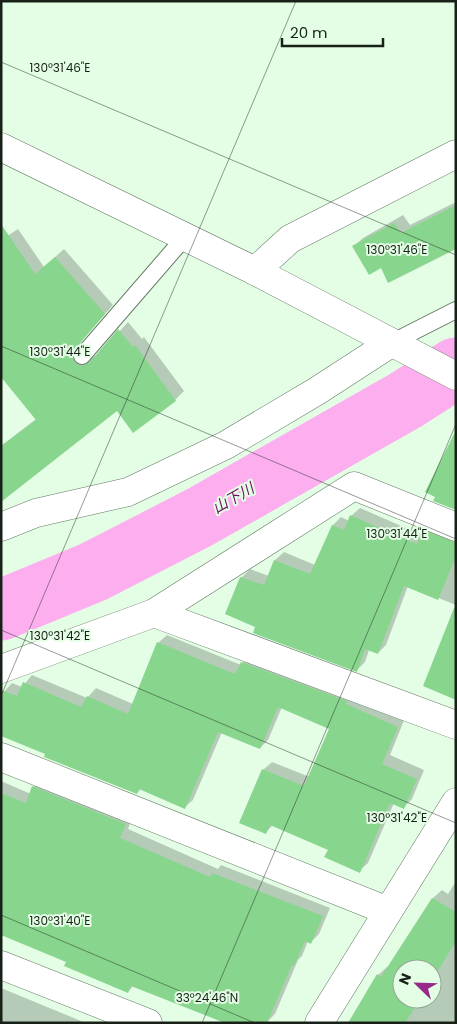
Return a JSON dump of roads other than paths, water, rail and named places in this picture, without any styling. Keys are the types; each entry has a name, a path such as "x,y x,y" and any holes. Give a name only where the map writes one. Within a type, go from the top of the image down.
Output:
{"street":[{"path":"1,147 255,271 456,376"},
{"path":"255,271 290,239 456,154"},
{"path":"1,527 36,513 128,492 146,484 226,445 317,391 401,348"},
{"path":"1,669 154,614 354,486 456,527"},
{"path":"154,614 456,725"},
{"path":"1,757 388,911"},
{"path":"319,1023 456,802"},
{"path":"1,965 148,1023"}],"lane":[{"path":"82,356 185,237"},
{"path":"401,348 456,310"}],"waterway":[{"name":"山下川","path":"1,610 93,572 200,517 406,400 456,368"}]}
